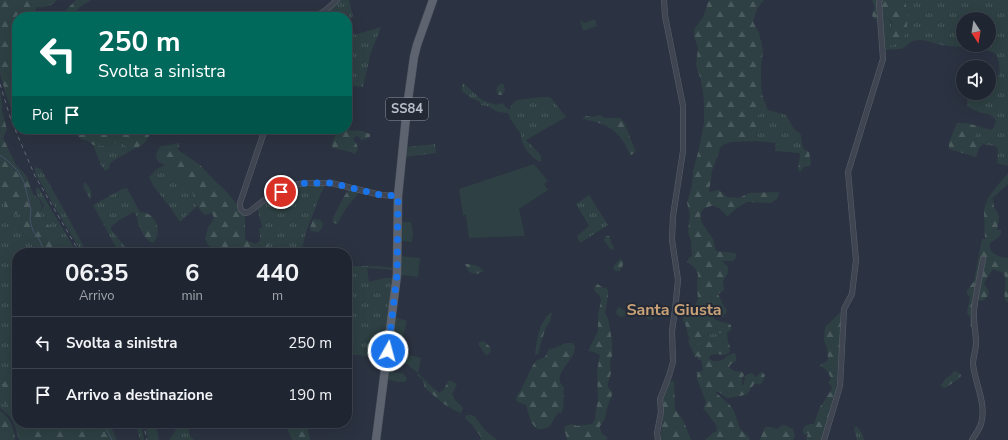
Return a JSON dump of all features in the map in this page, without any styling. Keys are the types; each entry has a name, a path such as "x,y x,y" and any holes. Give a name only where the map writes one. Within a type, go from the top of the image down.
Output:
{"main road":[{"name":"SS84","path":"376,440 397,275 398,196 412,67 417,45 433,0"}],"street":[{"path":"323,12 337,0"},
{"path":"658,440 657,432 661,412 660,398 670,376 673,362 672,331 678,280 672,240 673,216 683,151 683,106 665,16 664,0"},
{"path":"824,440 840,386 844,309 852,294 856,260 848,172 883,59 880,0"},
{"path":"263,134 240,203 241,210 245,213 249,212 263,201 298,184 307,183 331,183 381,195 398,196"},
{"path":"972,440 981,424 982,416 980,393 973,364 976,345 974,310 983,259"}],"green space":[{"path":"0,0 37,0 36,9 34,12 12,12 12,74 10,77 12,81 12,111 0,73"},
{"path":"37,0 57,0 46,7 37,7"},
{"path":"76,0 90,0 76,12 64,12"},
{"path":"340,0 349,0 352,12 326,12"},
{"path":"709,0 764,0 757,9 753,22 759,33 763,50 761,67 762,95 768,110 758,115 756,141 730,142 721,146 712,171 709,192 719,190 727,197 739,198 749,193 779,192 778,198 771,203 747,202 727,217 715,206 708,207 702,211 702,222 713,239 716,251 735,253 737,256 733,261 722,261 728,267 728,273 723,281 724,290 718,294 727,310 722,317 715,316 714,319 731,325 731,330 727,333 714,333 700,338 690,339 683,321 683,317 696,304 698,299 698,274 694,267 687,262 692,256 691,241 688,232 690,214 687,203 692,186 693,171 704,123 703,92 696,65 698,48 694,36 694,30 703,17"},
{"path":"872,0 878,0 878,19 875,19 872,14 875,8"},
{"path":"883,0 905,0 906,5 908,22 906,33 901,41 892,46 888,45 887,41 892,25 891,22 882,17 880,3"},
{"path":"905,0 994,0 998,4 1008,7 1008,166 997,163 998,149 995,146 977,143 974,138 976,134 984,128 991,130 994,127 996,121 995,119 990,115 968,107 967,103 967,100 996,100 996,81 999,74 999,66 995,53 992,52 996,52 996,12 956,12 956,46 917,40 901,49 884,50 882,17 889,20 892,26 886,40 906,30 907,15"},
{"path":"994,0 1008,0 1008,7 998,4"},
{"path":"580,19 584,23 595,19 597,26 583,31"},
{"path":"381,27 371,52 363,87 352,86 352,28 354,35"},
{"path":"463,83 482,100 496,105 502,103 509,110 514,102 518,100 541,97 549,97 552,99 566,117 526,140 539,153 541,156 541,162 534,158 524,146 521,134 508,113 498,112 487,106 481,105 480,102 471,98 462,91"},
{"path":"502,83 505,90 502,95 499,95 497,89"},
{"path":"0,90 2,111 7,129 3,138 16,165 26,175 34,195 39,199 42,207 39,212 67,248 33,248 32,244 20,228 19,225 22,217 18,213 5,218 0,215 5,204 3,199 0,200"},
{"path":"768,110 786,115 794,129 800,133 802,145 798,153 775,151 776,143 756,141 758,115"},
{"path":"600,115 605,118 620,118 624,122 636,152 631,155 621,138 607,126 582,119 586,116 592,117"},
{"path":"957,123 967,123 984,128 976,134 974,138 977,143 983,144 979,148 976,157 949,149 949,142"},
{"path":"352,130 362,131 370,134 370,137 367,139 361,140 356,136 353,139 358,148 355,154 333,148 334,138 337,134 352,134"},
{"path":"76,134 150,134 145,142 132,150 121,142 112,143 109,146 93,145 88,141 81,139"},
{"path":"117,141 132,150 110,163 109,169 105,171 93,145 109,146"},
{"path":"178,143 178,150 200,165 236,203 245,217 245,239 256,244 260,241 259,229 261,227 263,229 268,248 212,248 208,245 205,239 208,228 214,218 212,213 205,215 195,202 192,190 175,172 158,161 156,158 160,147"},
{"path":"435,144 436,153 405,157 407,147"},
{"path":"801,144 803,149 809,152 811,163 810,166 803,167 802,171 798,171 800,154 798,153 798,149"},
{"path":"534,164 548,181 544,184 548,190 519,209 525,236 469,238 466,215 463,215 459,189"},
{"path":"165,165 175,172 192,190 197,206 180,222 154,187 149,177 157,169"},
{"path":"35,167 41,169 84,248 79,248 35,172"},
{"path":"1008,173 1008,184 986,204 992,192"},
{"path":"85,182 90,190 90,200 83,186"},
{"path":"301,185 328,185 324,187 319,198 305,235 302,248 268,248 257,207 290,188"},
{"path":"38,187 74,248 67,248 39,212 44,206 36,193 36,189"},
{"path":"127,188 140,212 137,217 134,212 118,221 111,227 111,230 126,248 116,248 93,205 122,189"},
{"path":"349,189 360,191 349,204 337,224 334,223 333,218"},
{"path":"589,195 608,225 580,243 577,236 589,226 576,204"},
{"path":"3,199 5,204 2,210 5,218 18,213 22,217 19,225 20,229 33,248 12,248 12,331 7,351 12,361 10,371 3,382 3,399 12,406 12,421 9,415 0,408 0,200"},
{"path":"993,199 994,207 999,218 997,230 1001,230 1001,234 990,243 990,247 992,252 995,254 1008,258 1008,303 1005,300 1004,275 1002,272 993,269 984,283 989,292 988,296 982,301 975,299 971,327 970,316 967,312 970,297 967,294 967,291 974,281 982,239 985,239 984,210 986,202 986,204"},
{"path":"140,212 150,215 156,223 158,228 156,239 153,243 144,236 140,229 137,217"},
{"path":"313,219 320,220 322,222 323,226 319,232 311,231 310,228"},
{"path":"401,222 411,222 413,233 412,242 401,241"},
{"path":"606,236 609,236 614,247 613,250 609,248 604,240"},
{"path":"401,256 420,258 418,277 401,275"},
{"path":"620,259 623,261 623,265 620,271 616,271 613,267"},
{"path":"465,264 475,265 484,271 478,274 471,273"},
{"path":"352,266 395,268 395,270 367,268 369,282 385,278 395,278 391,314 383,323 386,329 384,360 353,354 357,335 352,333"},
{"path":"597,284 608,290 605,313 608,319 612,340 612,356 610,360 611,373 608,387 612,392 612,395 605,418 600,426 602,434 607,438 606,440 567,440 564,430 565,426 572,424 577,426 592,424 595,420 598,400 597,371 600,355 588,351 598,331 598,315 601,301 600,296 594,290 594,287"},
{"path":"630,301 647,307 653,314 653,318 651,320 645,317 640,318 636,309 628,305"},
{"path":"619,307 627,313 626,316 621,317 617,315 616,312"},
{"path":"843,310 836,390 822,440 806,440 808,433 805,435 803,433 803,429 809,424 814,424 820,407 832,389 831,385 828,383 831,379 829,374 826,369 820,365 828,359 827,348 824,340 825,327"},
{"path":"386,312 391,314 386,329 383,325 382,317"},
{"path":"550,313 552,313 550,321 545,330 538,354 535,355 537,338 543,322"},
{"path":"395,317 407,321 403,338 403,346 406,355 421,358 418,373 390,351"},
{"path":"12,331 12,361 7,351"},
{"path":"352,333 357,335 352,354"},
{"path":"714,333 727,333 728,342 724,340 715,340 690,347 688,340"},
{"path":"725,339 728,342 730,352 725,355 711,355 709,358 711,360 719,361 734,353 736,355 736,361 729,367 733,371 742,372 744,375 742,379 742,386 744,384 745,376 748,374 752,373 756,377 762,372 765,375 760,385 755,383 747,394 727,398 719,392 716,392 734,411 740,429 748,436 750,440 705,440 716,432 717,427 703,409 706,402 697,379 698,374 696,373 703,370 701,360 699,360 697,356 695,357 691,347 705,342"},
{"path":"484,341 491,348 490,353 487,355 478,344 479,342"},
{"path":"566,343 573,343 575,348 572,358 560,377 560,382 564,388 564,404 561,413 557,414 550,426 539,429 533,425 526,405 516,400 517,395 536,361 545,357 549,349"},
{"path":"12,361 11,407 5,403 3,399 3,382 10,371"},
{"path":"387,371 402,373 407,378 405,382 386,379"},
{"path":"956,371 961,375 960,378 945,388 942,387 941,385 946,378"},
{"path":"418,373 440,393 449,380 457,384 452,394 455,400 463,408 461,413 444,404 425,388 423,380 417,375"},
{"path":"674,381 675,409 684,422 691,440 660,440 663,420 661,406 665,382"},
{"path":"0,411 11,423 15,440 0,440"},
{"path":"467,415 472,415 475,417 484,429 497,440 481,440 481,437 473,426 465,418"},
{"path":"784,425 793,429 795,436 793,440 760,440 766,427 777,429"},
{"path":"856,426 861,432 864,440 857,440 854,429"},
{"path":"16,428 20,428 19,440"},
{"path":"20,428 111,428 117,440 19,440"},
{"path":"137,428 142,428 144,440 140,440"},
{"path":"146,428 156,428 159,440 148,440"},
{"path":"176,428 189,428 189,432 194,440 169,440 175,432"},
{"path":"288,428 307,428 310,440 292,440"}],"waterway":[{"path":"0,155 18,171 24,182 31,210 30,220 33,231 43,248"},
{"path":"106,428 112,440"}],"railway":[{"path":"0,84 12,122"},
{"path":"17,134 35,176 77,248"},
{"path":"144,428 147,440"}],"district":[{"name":"Santa Giusta","path":"674,310"}],"route":[{"path":"281,192 298,184 331,183 385,196 398,196 398,261 388,351"}]}
